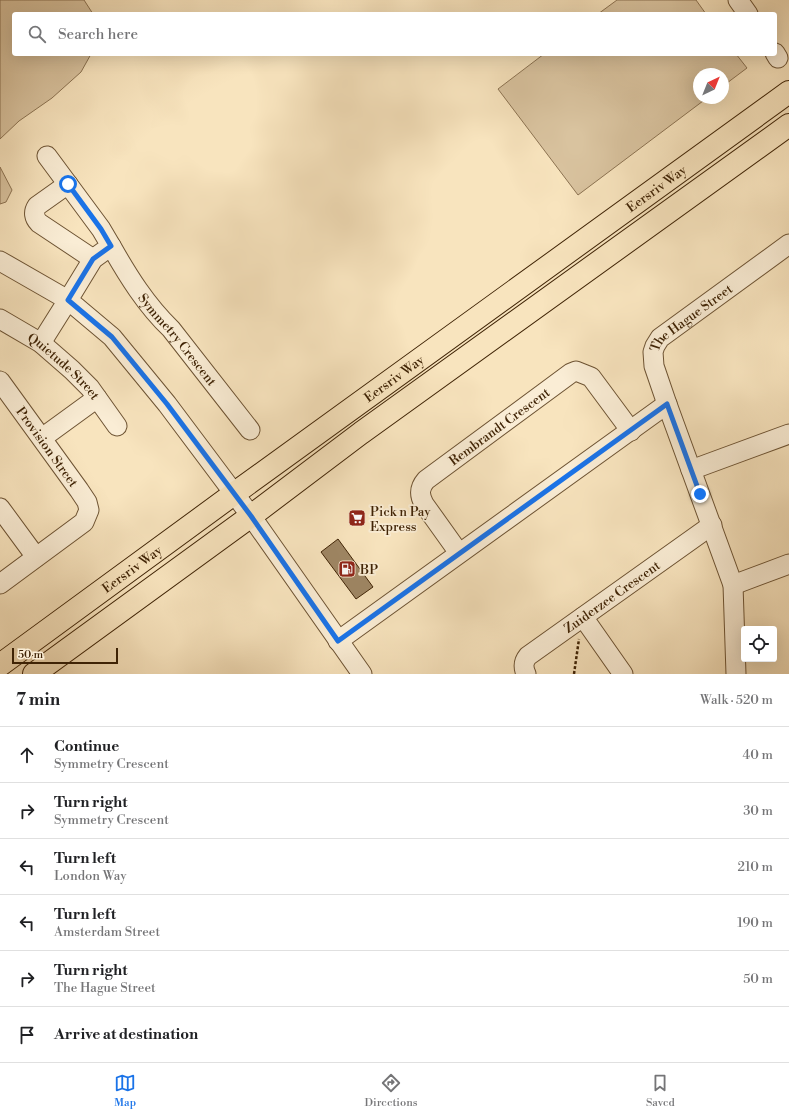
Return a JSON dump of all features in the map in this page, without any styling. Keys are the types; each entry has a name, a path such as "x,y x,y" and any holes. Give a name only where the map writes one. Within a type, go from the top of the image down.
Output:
{"main road":[{"name":"Eersriv Way","path":"0,665 789,92"},
{"name":"Eersriv Way","path":"34,674 251,516 361,433 789,125"}],"street":[{"path":"738,0 747,12"},
{"name":"Symmetry Crescent","path":"47,156 101,229 128,276 142,295 157,315 171,329 250,430"},
{"path":"68,184 35,209 34,216 39,223 93,259"},
{"name":"The Hague Street","path":"736,674 733,585 667,404 654,366 653,358 655,346 660,338 789,244"},
{"path":"41,343 93,259 111,246"},
{"path":"0,262 71,295 124,350 235,494 362,674"},
{"name":"Quietude Street","path":"0,319 41,343 84,382 117,426"},
{"name":"Rembrandt Crescent","path":"459,553 424,504 421,498 421,485 572,373 576,371 590,376 631,430"},
{"name":"Provision Street","path":"0,382 87,502 89,510 84,522 36,557"},
{"path":"42,438 97,398"},
{"path":"338,641 667,404"},
{"path":"691,470 789,434"},
{"path":"0,508 36,557 0,584"},
{"name":"Zuiderzee Crescent","path":"526,674 524,661 528,656 712,525"},
{"path":"733,585 789,564"},
{"path":"583,617 623,674"}],"path":[{"path":"574,674 583,617"}],"shaded area":[{"path":"0,0 84,0 92,12 12,12 12,56 90,56 81,72 52,98 19,121 0,139"},
{"path":"617,0 696,0 705,12 601,12"},
{"path":"541,56 738,56 747,68 729,82 729,68 693,68 693,104 699,104 578,195 498,89"},
{"path":"0,167 12,190 6,202 0,204"}],"building":[{"path":"338,539 373,587 356,599 321,552"}],"place":[{"name":"Pick n Pay Express","path":"357,518"},
{"name":"BP","path":"347,569"}],"route":[{"path":"68,184 101,229 111,246 93,259 68,300 112,337 167,404 251,516 338,641 667,404 700,494"}]}
